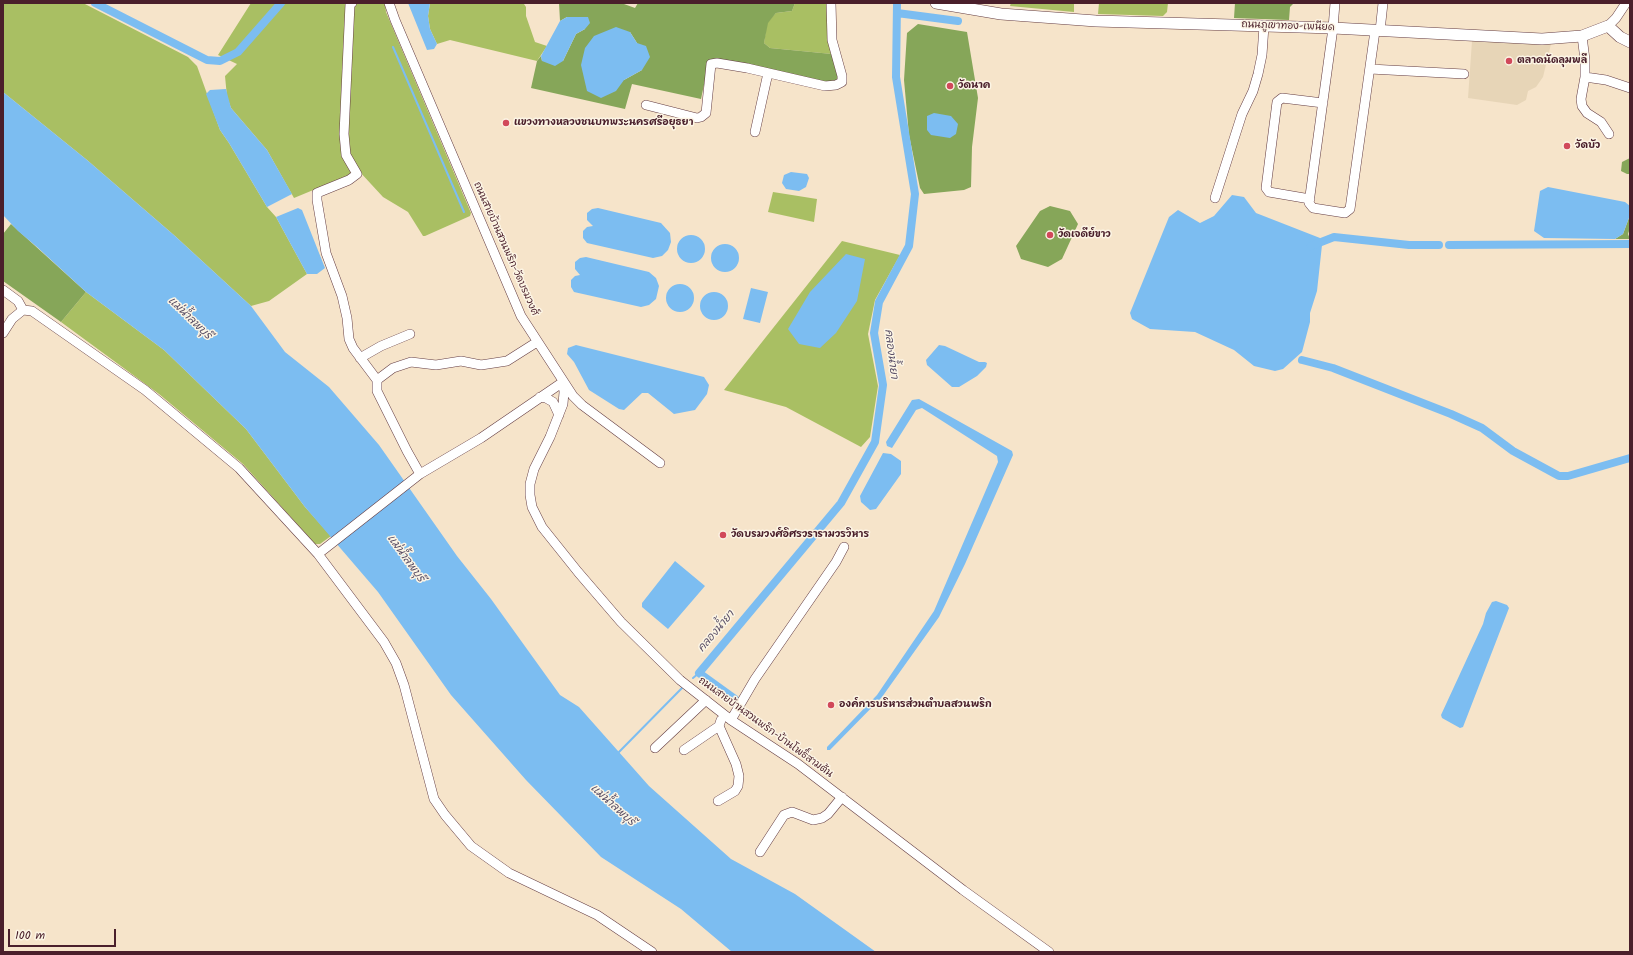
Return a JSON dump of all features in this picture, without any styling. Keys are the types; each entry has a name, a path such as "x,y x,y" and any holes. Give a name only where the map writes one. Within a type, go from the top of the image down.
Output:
{"main road":[{"name":"ถนนภูเขาทอง-เพนียด","path":"936,3 1001,14 1030,17 1333,28 1542,39 1582,36 1608,26"},
{"path":"1608,26 1620,37 1630,42"}],"street":[{"path":"352,3 350,4 344,134 346,155 357,174 349,180 317,193 317,200 326,253 342,296 347,318 349,339 352,348 377,380 377,391 418,476"},
{"name":"ถนนสายบ้านสวนพริก-วัดบรมวงศ์","path":"389,3 521,316 573,396 582,405 660,463"},
{"path":"646,105 697,118 702,117 706,113 711,64 717,63 825,86 836,85 842,82 842,76 832,40 831,3"},
{"path":"1335,3 1310,206 1313,208 1345,213 1350,209 1370,69 1383,3"},
{"name":"ถนนภูเขาทอง-เพนียด","path":"1608,26 1616,18 1626,3"},
{"path":"1215,198 1242,114 1253,91 1258,74 1262,55 1264,26"},
{"path":"1582,36 1585,60 1585,77 1581,99 1582,106 1587,113 1601,122 1609,134"},
{"path":"1370,69 1464,74"},
{"path":"754,132 768,73"},
{"path":"1585,77 1606,80 1630,88"},
{"path":"1310,199 1267,191 1266,188 1277,102 1282,98 1323,103"},
{"path":"3,291 18,301 23,310 32,312 145,390 239,468 318,554 384,642 396,663 404,685 434,798 456,830 471,846 509,873 597,915 652,952"},
{"path":"3,333 12,319 23,310"},
{"path":"360,358 382,346 410,334"},
{"path":"377,380 393,368 411,362 436,365 461,361 481,365 507,361 537,342"},
{"path":"318,554 418,476 481,438 563,382"},
{"name":"ถนนสายบ้านสวนพริก-บ้านโพธิ์สามต้น","path":"563,382 564,392 559,415 534,469 530,484 532,507 542,527 621,622 680,680 731,720 798,764 964,890 1049,952"},
{"path":"540,397 546,398 552,402 559,415"},
{"path":"731,720 755,678 836,562 844,547"},
{"path":"655,748 706,700"},
{"path":"718,801 735,791 738,786 739,776 736,764 719,726 722,713"},
{"path":"684,750 719,726"},
{"path":"760,852 784,815 792,812 812,820 822,818 828,814 842,797"}],"shaded area":[{"name":"ตลาดนัดลุมพลี","path":"1472,41 1551,44 1543,77 1536,87 1528,91 1526,100 1517,105 1468,98"}],"green space":[{"path":"3,3 83,3 188,57 197,66 220,130 267,207 276,217 307,274 269,301 251,306 175,236 87,160 3,92"},
{"path":"251,3 385,3 386,12 471,213 470,216 423,236 408,212 383,197 359,171 294,198 267,150 231,108 227,97 225,76 237,64 218,55"},
{"path":"430,3 524,4 526,7 526,16 535,42 547,46 537,61 450,40 437,44 430,29 428,16"},
{"path":"559,3 624,3 635,8 638,3 795,3 792,11 776,13 768,23 764,43 770,48 832,54 838,75 837,80 833,82 823,82 709,61 701,99 632,84 625,109 531,88 537,61 541,56 542,61 563,61 576,34 585,29 567,17 560,21","holes":["630,32 637,43 642,70 624,80"]},
{"path":"795,3 828,3 832,54 770,48 764,43 767,23 776,13 792,11"},
{"path":"1011,3 1074,3 1074,12 1010,6"},
{"path":"1099,3 1168,3 1167,12 1163,16 1098,14"},
{"path":"1235,3 1294,3 1290,7 1289,20 1234,18"},
{"path":"918,24 967,32 978,98 972,147 971,187 964,190 924,194 920,188 909,135 904,80 907,33"},
{"path":"1630,158 1630,174 1627,174 1621,171 1622,162"},
{"path":"773,192 817,199 814,222 768,212"},
{"path":"1050,206 1070,211 1078,224 1062,259 1048,267 1021,259 1016,246 1040,211"},
{"path":"1630,215 1630,228 1628,234 1630,239 1615,239 1623,234"},
{"path":"11,224 86,292 61,322 3,281 3,234"},
{"path":"842,241 900,255 875,300 868,334 878,386 870,437 861,447 786,407 724,390"},
{"path":"86,292 164,350 246,429 305,507 331,536 320,544 315,544 243,464 159,394 61,322"}],"water":[{"path":"408,3 430,3 428,16 430,29 437,44 434,49 427,50"},
{"path":"567,17 588,17 590,23 585,29 576,34 563,61 555,66 542,61 541,56 560,21"},
{"path":"616,27 630,32 637,43 646,46 650,57 642,70 624,80 616,91 601,98 587,91 581,65 585,48 594,36"},
{"path":"226,89 231,108 267,150 292,194 267,207 220,130 206,94 210,90"},
{"name":"แม่น้ำลพบุรี","path":"3,92 87,160 175,236 251,306 285,352 329,387 379,445 457,556 491,599 560,695 579,707 649,786 731,859 795,894 876,952 732,952 681,909 601,857 526,780 451,695 378,592 305,507 246,429 164,350 86,292 18,231 3,215"},
{"path":"934,113 951,116 958,124 956,134 950,138 931,135 927,130 927,116"},
{"path":"791,172 807,174 809,178 806,187 799,191 786,189 782,183 784,175"},
{"path":"1548,187 1625,202 1630,206 1630,215 1623,234 1615,239 1544,238 1534,231 1540,191"},
{"path":"1232,195 1244,197 1256,213 1320,238 1322,245 1317,291 1310,313 1310,322 1302,352 1283,369 1275,371 1254,366 1234,350 1195,332 1150,329 1132,319 1130,313 1169,217 1178,210 1200,223 1214,216"},
{"path":"298,208 302,210 325,268 317,274 307,274 276,217"},
{"path":"598,208 661,223 670,233 671,242 668,250 662,256 653,258 587,243 583,238 583,231 587,227 593,226 587,220 587,213 592,209"},
{"path":"691,235 697,236 701,239 704,243 704,255 701,259 697,262 691,263 685,262 681,259 678,255 677,249 678,243 681,239 685,236"},
{"path":"725,244 731,245 735,248 738,252 738,264 735,268 731,271 725,272 719,271 715,268 712,264 711,258 712,252 715,248 719,245"},
{"path":"846,254 865,259 857,301 836,333 820,348 799,344 788,329 810,292"},
{"path":"586,257 649,272 656,278 659,286 656,299 649,305 641,307 574,292 571,287 571,280 575,276 580,275 575,269 575,262 580,258"},
{"path":"680,284 686,285 690,288 693,292 693,304 690,308 686,311 680,312 674,311 670,308 667,304 666,298 667,292 670,288 674,285"},
{"path":"751,288 768,292 760,323 743,319"},
{"path":"714,292 720,293 724,296 727,300 727,312 724,316 720,319 714,320 708,319 704,316 701,312 700,306 701,300 704,296 708,293"},
{"path":"576,345 704,377 709,385 707,394 695,410 674,414 648,393 642,393 624,410 619,409 589,390 574,362 567,354 568,348"},
{"path":"939,345 945,346 979,362 985,362 987,363 986,367 977,376 959,387 952,387 927,365 926,360"},
{"path":"919,399 1012,451 1013,455 965,564 939,617 882,697 830,750 827,750 827,747 877,695 934,611 998,462 997,456 922,408 916,410 892,448 887,446 886,442 912,400"},
{"path":"883,453 891,454 901,461 901,474 876,509 870,510 861,502 860,496"},
{"path":"675,561 705,586 668,629 642,607 642,603"},
{"path":"1496,601 1507,605 1509,608 1463,727 1460,728 1442,718 1441,715 1483,624 1486,613 1492,602"}],"waterway":[{"path":"95,3 207,60 220,61 238,52 281,3"},
{"name":"คลองน้ำยา","path":"735,699 699,673 841,503 875,442 883,385 874,333 879,302 909,246 915,194 896,77 897,4"},
{"path":"897,13 958,21"},
{"path":"393,47 464,212"},
{"path":"1311,246 1334,237 1409,245 1439,245"},
{"path":"1449,245 1630,244"},
{"path":"1302,360 1333,368 1451,414 1482,428 1513,451 1559,476 1568,476 1630,458"},
{"name":"คลองน้ำยา","path":"693,678 699,673"},
{"name":"คลองน้ำยา","path":"617,754 682,688"}],"place":[{"name":"ตลาดนัดลุมพลี","path":"1509,61"},
{"name":"วัดนาค","path":"950,86"},
{"name":"แขวงทางหลวงชนบทพระนครศรีอยุธยา","path":"506,123"},
{"name":"วัดบัว","path":"1567,146"},
{"name":"วัดเจดีย์ขาว","path":"1050,235"},
{"name":"วัดบรมวงศ์อิศรวรารามวรวิหาร","path":"723,535"},
{"name":"องค์การบริหารส่วนตำบลสวนพริก","path":"831,705"}]}
